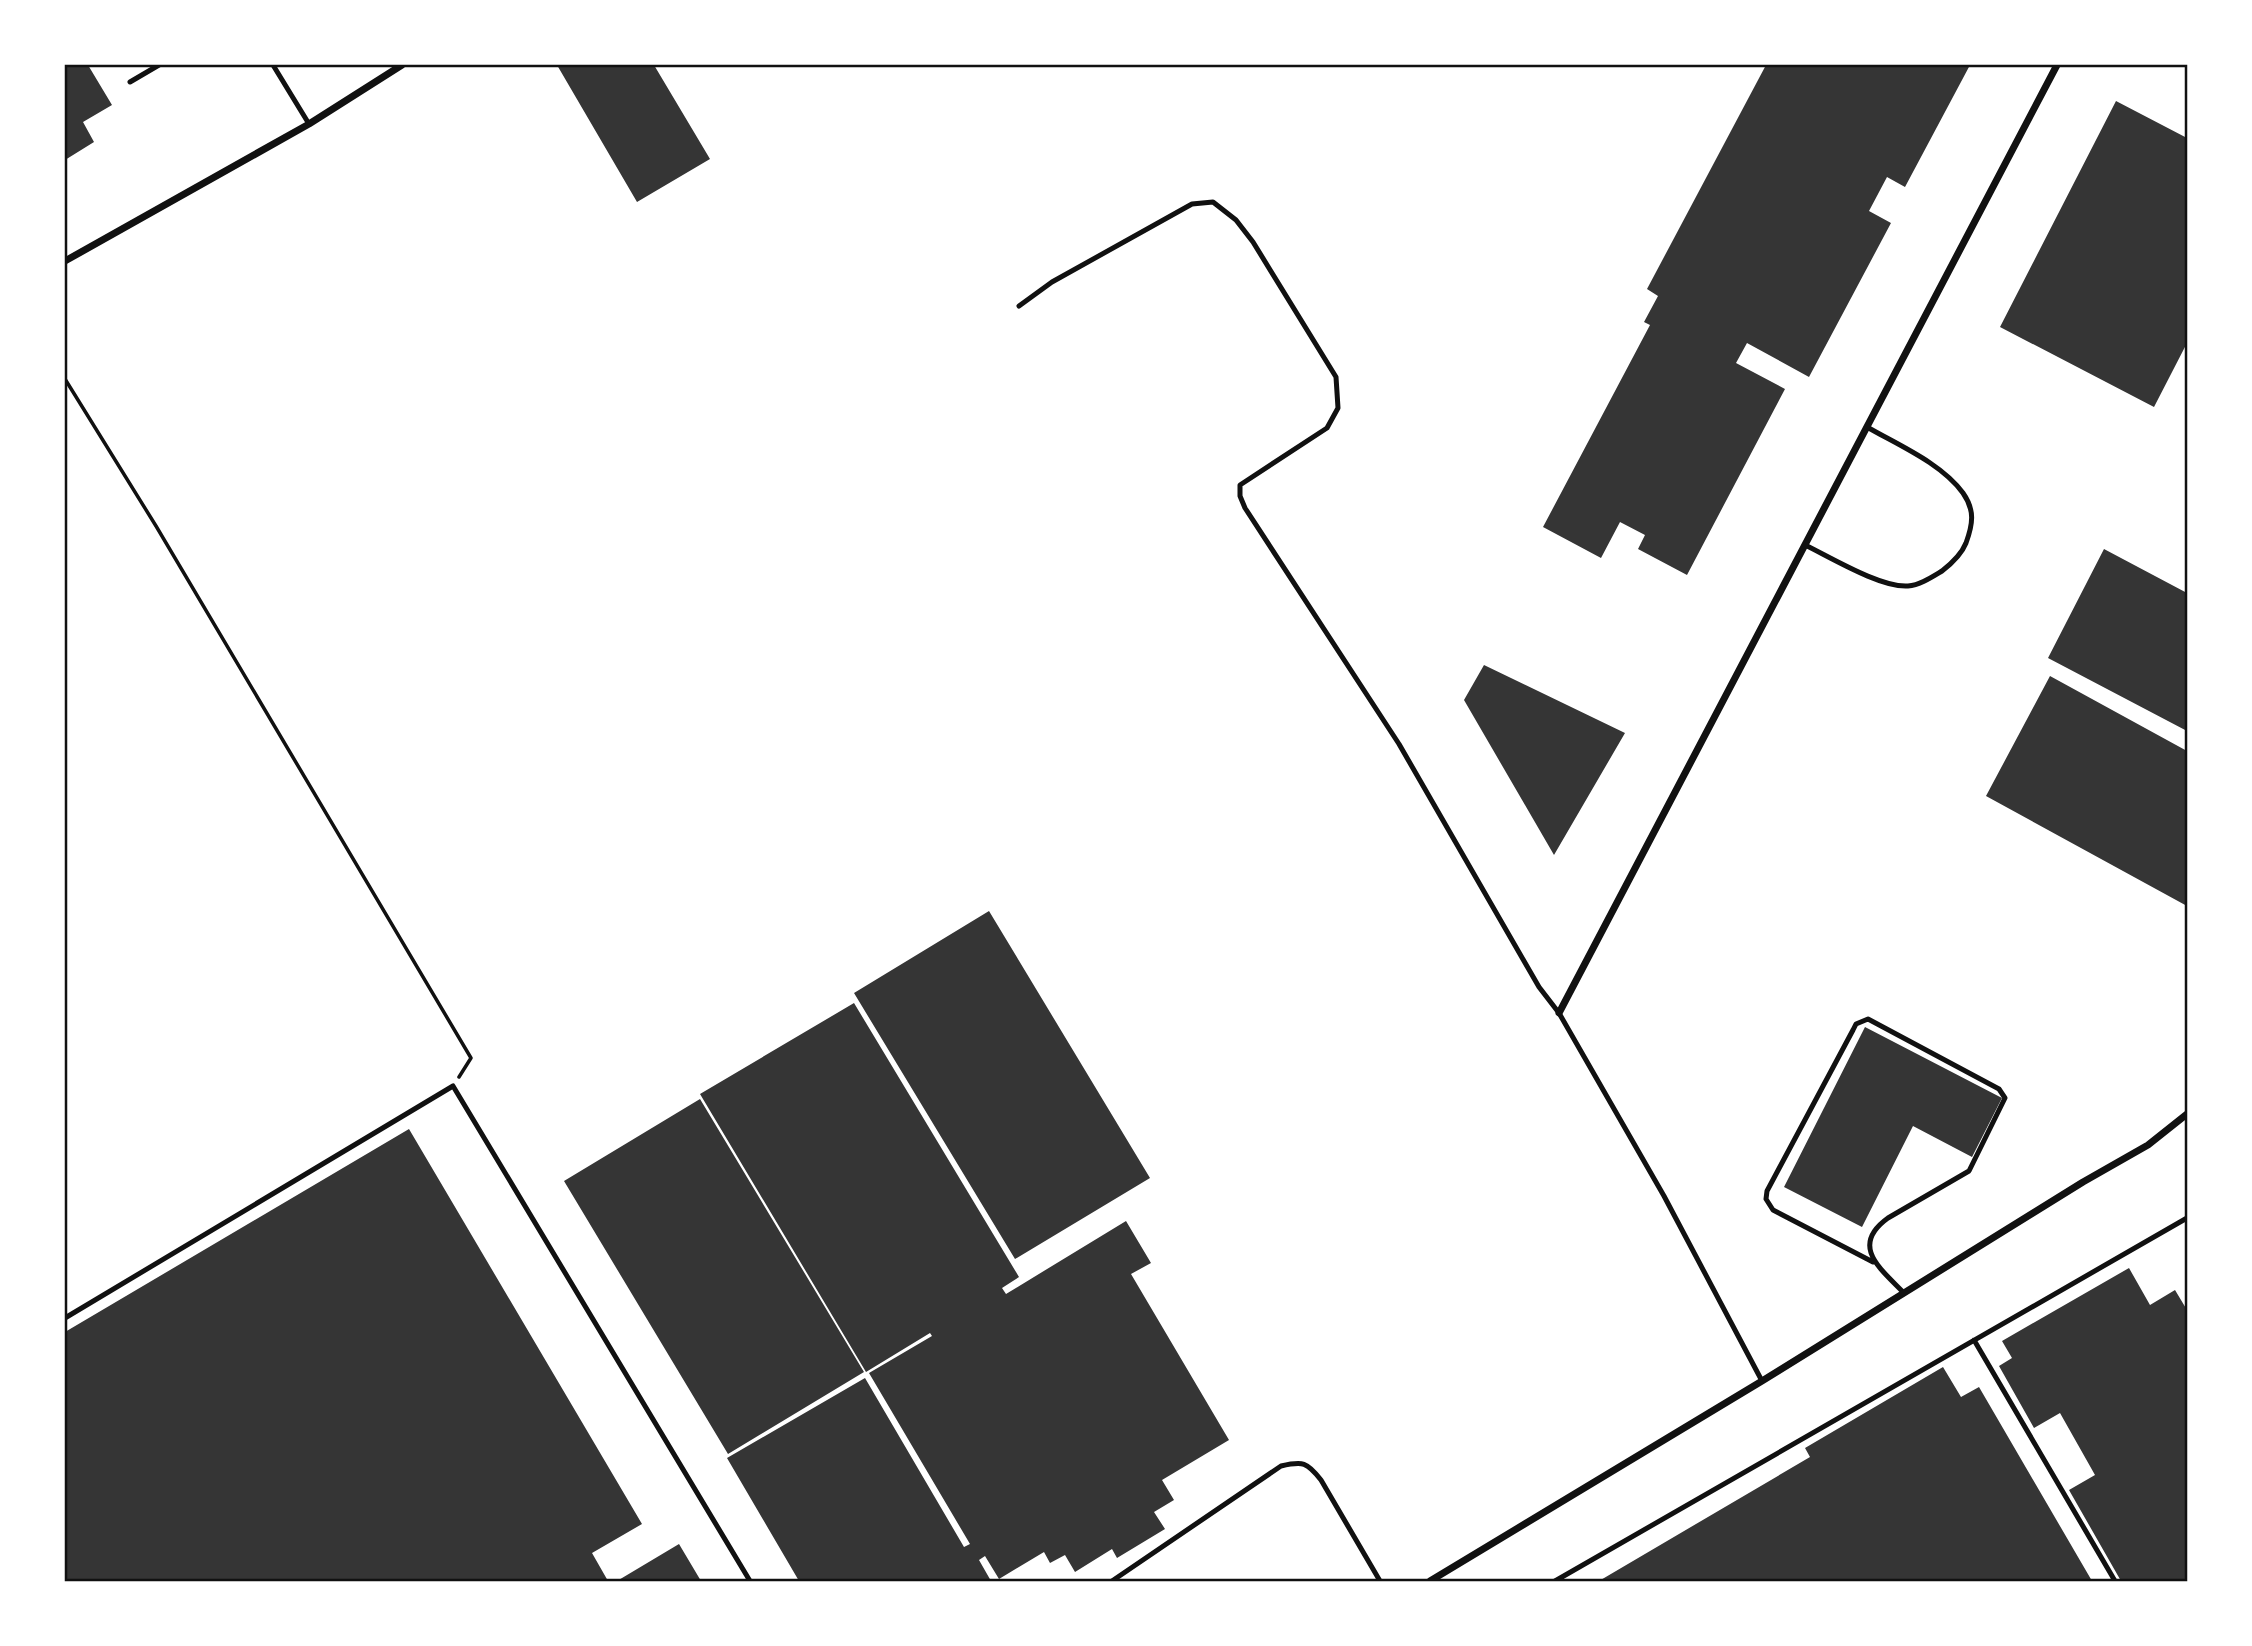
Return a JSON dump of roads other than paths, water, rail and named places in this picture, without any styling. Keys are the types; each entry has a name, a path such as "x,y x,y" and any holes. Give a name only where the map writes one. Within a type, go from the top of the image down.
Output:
{"street":[{"path":"65,261 309,124 402,65"},
{"path":"1559,1013 2057,65"},
{"path":"1430,1581 1762,1381 2083,1182 2148,1145 2187,1114"}],"lane":[{"path":"130,82 159,65"},
{"path":"273,65 309,124"},
{"path":"1019,306 1052,282 1192,204 1213,202 1236,220 1253,242 1336,377 1338,408 1327,428 1240,485 1240,496 1245,508 1399,744 1539,987 1559,1013 1664,1196 1762,1381"},
{"path":"1805,545 1876,579 1894,585 1910,586 1932,578 1949,566 1965,545 1973,521 1972,507 1962,491 1935,467 1867,427"},
{"path":"1874,1262 1869,1250 1871,1238 1878,1225 1969,1171 2005,1098 1999,1089 1868,1019 1856,1024 1767,1191 1766,1199 1773,1210 1874,1262 1904,1293"},
{"path":"65,1318 453,1086 750,1581"},
{"path":"1555,1581 2187,1218"},
{"path":"1974,1340 2115,1581"},
{"path":"1112,1581 1281,1466 1298,1462 1311,1466 1321,1480 1380,1581"}]}
